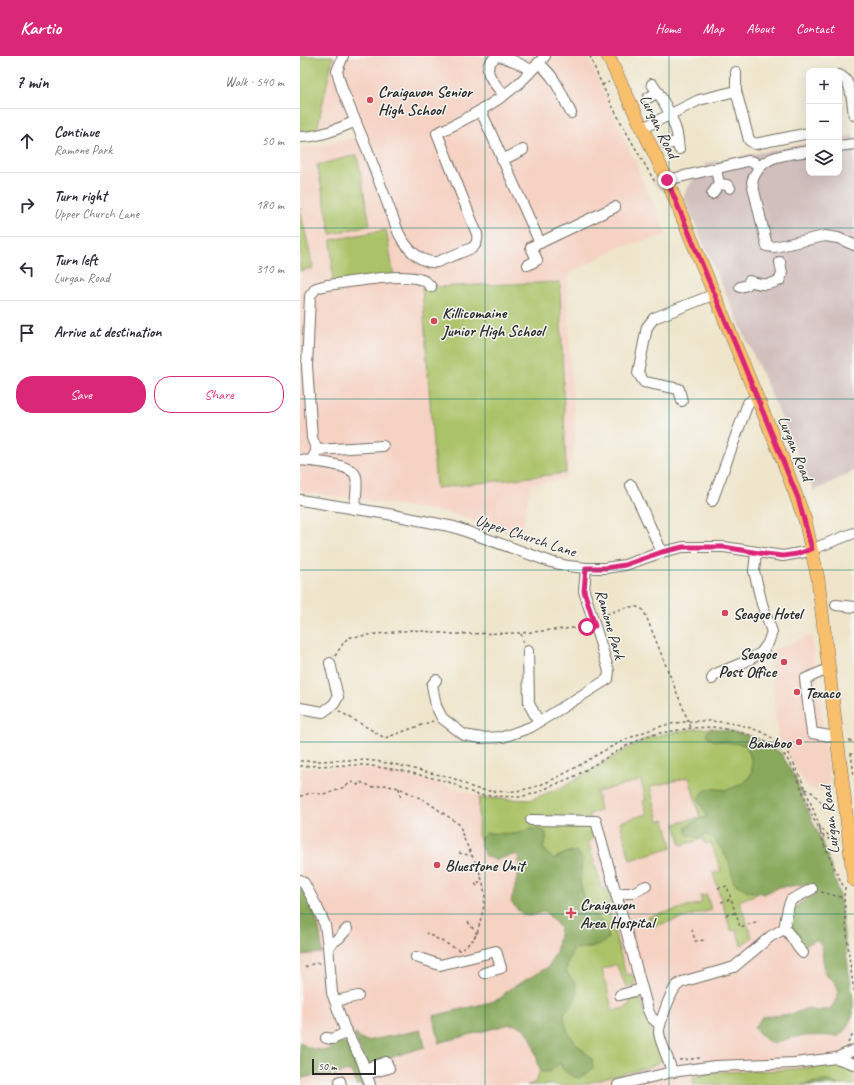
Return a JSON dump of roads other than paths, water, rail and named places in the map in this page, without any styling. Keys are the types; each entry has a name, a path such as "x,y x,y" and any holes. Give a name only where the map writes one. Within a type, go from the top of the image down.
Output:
{"main road":[{"name":"Lurgan Road","path":"608,56 643,128 662,183 715,294 798,498 812,549 819,585 828,669 842,739 852,866 850,882"}],"street":[{"path":"343,56 336,71 399,234 403,242 418,256 432,263 472,248 476,245 478,240 477,234 437,133 481,111 504,95 518,84 542,59 571,113"},
{"path":"504,95 489,74 487,67 491,60 499,56 514,61 531,70"},
{"path":"736,72 736,91 749,140 755,144 806,134"},
{"path":"842,77 845,79 850,90 854,115"},
{"path":"648,98 655,88 670,114 676,130 679,146 667,144"},
{"path":"643,128 699,100 736,91"},
{"path":"481,111 540,243"},
{"path":"300,137 309,137 321,134 356,121"},
{"path":"842,146 854,144"},
{"path":"502,160 523,150"},
{"path":"806,152 772,158 760,167 755,174 752,182 767,246 774,247 825,236 838,238 854,245"},
{"path":"662,183 748,160 754,162 760,167"},
{"path":"712,194 719,184 716,169"},
{"path":"719,184 727,185 730,188"},
{"path":"528,265 537,260 531,247 615,208"},
{"path":"745,284 771,285 780,280 782,272 780,262"},
{"path":"317,450 312,438 307,366 310,296 316,288 327,285 401,276 419,279 426,282 430,287"},
{"path":"682,401 679,389 644,382 638,373 647,327 654,318 715,294"},
{"path":"712,501 748,403 757,397"},
{"path":"317,450 383,446"},
{"path":"311,461 317,450"},
{"path":"300,460 344,467 352,470 356,476 354,509"},
{"path":"631,485 662,552"},
{"name":"Upper Church Lane","path":"300,500 454,527 551,562 586,568 605,568 625,565 662,552 683,547 724,547 783,556 797,554 854,533"},
{"path":"712,679 714,675 761,653 768,643 772,632 762,604 754,571 756,553"},
{"name":"Ramone Park","path":"436,680 432,685 436,706 442,718 464,735 481,738 503,737 531,727 608,679 609,671 584,591 586,568"},
{"path":"836,605 854,607"},
{"path":"528,651 529,704 539,722"},
{"path":"300,708 322,712 334,704 338,697 330,663"},
{"path":"828,669 805,679 812,733 842,739"},
{"path":"531,820 596,822 621,894 642,989 651,1017 660,1025"},
{"path":"300,880 304,884 325,925 334,1001 366,1071 370,1085"},
{"path":"621,894 630,888 643,887"},
{"path":"784,929 791,900 812,889"},
{"path":"328,946 340,938 347,929"},
{"path":"784,929 789,932 796,947 803,953"},
{"path":"672,1072 670,1061 659,1032 670,997 676,986 682,982 734,967 771,936 784,929"},
{"path":"416,957 440,964 496,951 501,968 484,973"},
{"path":"620,996 642,989"},
{"path":"334,1001 358,996"},
{"path":"618,1085 672,1072 715,1066 795,1063 836,1058 854,1050"},
{"path":"836,1058 854,1064"},
{"path":"366,1071 386,1062 389,1068"}],"place":[{"name":"Craigavon Senior High School","path":"370,100"},
{"name":"Killicomaine Junior High School","path":"434,321"},
{"name":"Seagoe Hotel","path":"725,613"},
{"name":"Seagoe Post Office","path":"784,662"},
{"name":"Texaco","path":"797,692"},
{"name":"Bamboo","path":"799,742"},
{"name":"Bluestone Unit","path":"437,865"},
{"name":"Craigavon Area Hospital","path":"571,913"}]}
